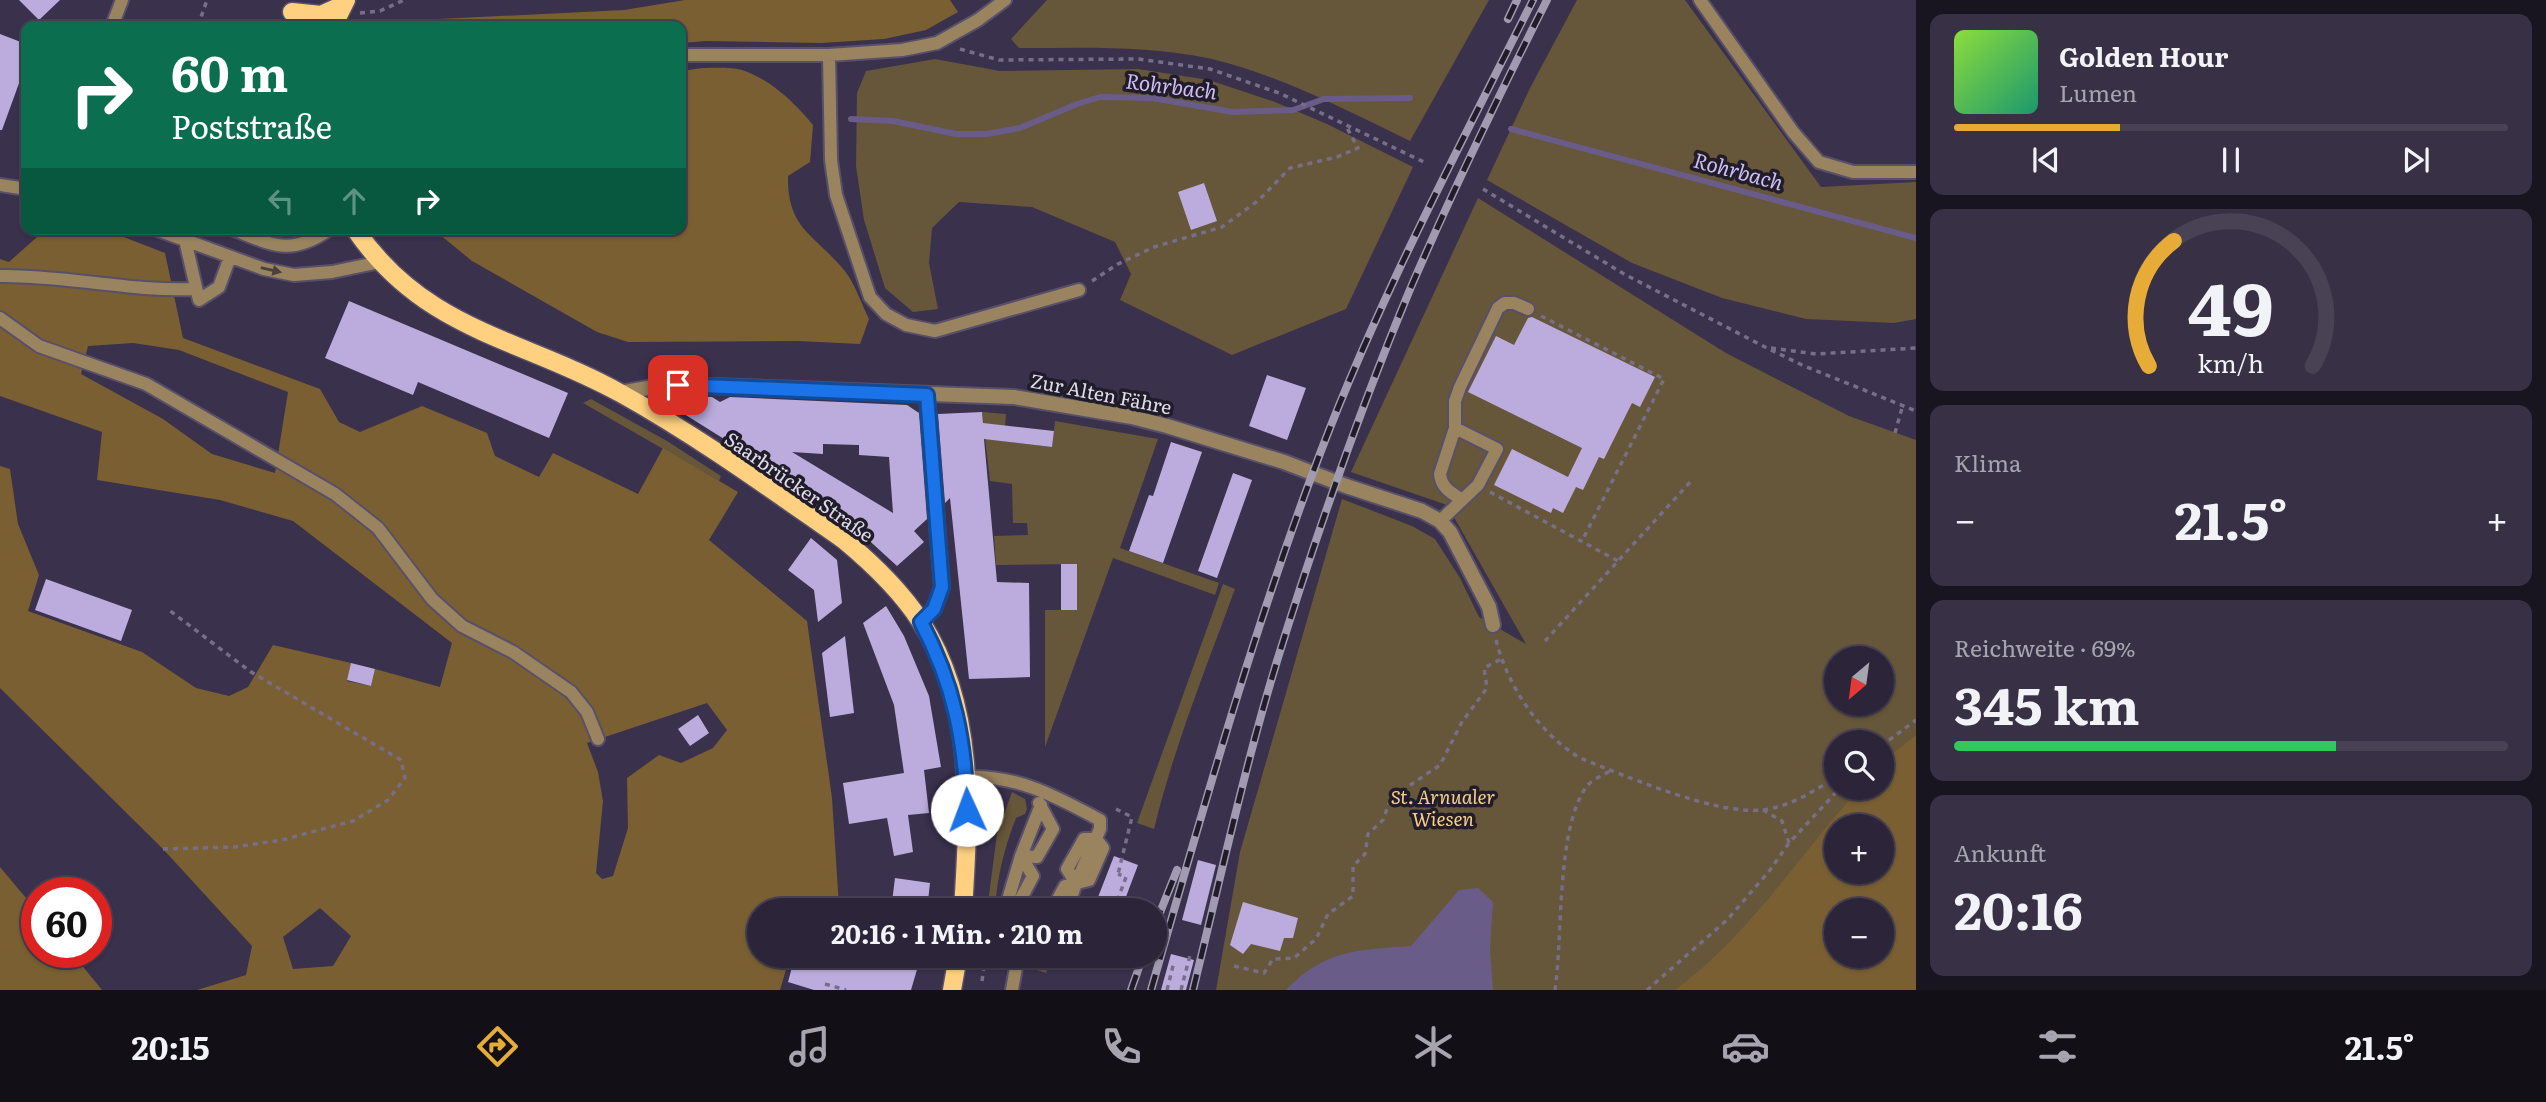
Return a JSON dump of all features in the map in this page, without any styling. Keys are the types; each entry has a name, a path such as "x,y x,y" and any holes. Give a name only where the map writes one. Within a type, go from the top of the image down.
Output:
{"main road":[{"path":"299,13 321,15 350,3"},
{"path":"337,21 350,3"},
{"name":"Saarbrücker Straße","path":"360,235 380,262 434,308 479,331 620,393 670,423 844,540 887,580 921,622 951,692 962,738 966,777 964,898"},
{"path":"952,990 956,968"}],"street":[{"name":"Zur Alten Fähre","path":"620,393 650,387 690,385 1014,397 1132,417 1212,438 1422,511 1440,521"},
{"path":"921,622 934,609 942,587 927,395"},
{"path":"1440,521 1450,533 1489,607 1493,625"}],"lane":[{"path":"114,21 122,0"},
{"path":"686,55 830,55 902,50 937,43 978,20 1005,0"},
{"path":"1700,0 1793,132 1819,162 1853,172 1916,172"},
{"path":"830,55 831,160 836,195 870,297 886,314 906,325 935,331 1079,290"},
{"path":"0,185 21,188"},
{"path":"171,235 264,269 294,275 331,272 380,262"},
{"path":"248,235 279,247 296,246 318,235"},
{"path":"185,240 199,300 219,286 230,257"},
{"path":"0,276 30,276 160,291 196,289"},
{"path":"1462,500 1447,490 1440,481 1455,428 1455,401 1499,308 1505,303 1514,303 1528,309"},
{"path":"0,318 39,346 146,384 335,494 378,528 432,599 462,626 513,652 571,692 587,712 597,739"},
{"path":"1440,521 1478,485 1497,449 1455,428"},
{"path":"966,777 996,777 1024,784 1100,820 1100,829 1071,898"},
{"path":"1021,856 1037,857 1053,829 1041,805 1024,784"},
{"path":"1009,898 1041,805"},
{"path":"1058,898 1065,886 1076,883"},
{"path":"1012,990 1016,968"}],"path":[{"path":"200,21 206,0"},
{"path":"350,3 354,13 380,11 404,0"},
{"path":"937,43 999,60 1138,59 1210,69 1279,93 1426,163"},
{"path":"1079,290 1118,264 1154,247 1222,227 1259,200 1290,168 1337,157 1358,148 1345,124"},
{"path":"1483,189 1624,274 1765,347 1902,408 1916,411"},
{"path":"1528,309 1664,379 1582,541"},
{"path":"1765,347 1816,354 1916,348"},
{"path":"1895,433 1902,408"},
{"path":"1545,641 1692,480"},
{"path":"1478,485 1618,561"},
{"path":"163,849 236,847 282,840 353,821 388,800 405,778 401,760 251,672 169,610"},
{"path":"1493,625 1501,659 1525,703 1546,733 1580,758 1711,805 1738,810 1763,810 1789,804 1824,784"},
{"path":"1234,966 1264,973 1273,959 1294,958 1316,939 1328,914 1353,896 1353,866 1364,854 1368,834 1383,820 1391,798 1440,765 1462,722 1487,688 1484,668 1501,659"},
{"path":"1894,736 1916,720"},
{"path":"1555,990 1561,900 1574,811 1588,784 1611,770"},
{"path":"1647,990 1728,919 1829,800"},
{"path":"1116,809 1132,817 1118,874"},
{"path":"1763,810 1782,821 1790,843"},
{"path":"1110,871 1126,877 1118,898"},
{"path":"1181,990 1190,956"},
{"path":"1167,990 1174,962"},
{"path":"982,981 984,968"},
{"path":"825,984 846,990"}],"green space":[{"path":"1047,0 1489,0 1410,141 1289,84 1212,59 1140,49 1019,48 1011,39"},
{"path":"1577,0 1685,0 1821,187 1916,182 1916,319 1894,323 1806,319 1722,298 1632,263 1487,180 1530,88"},
{"path":"935,59 1000,71 1138,69 1209,80 1275,102 1327,124 1413,167 1346,309 1232,355 1120,300 1131,274 1115,242 1032,207 959,202 932,228 929,263 938,309 913,312 885,288 864,220 856,166 857,93 866,71"},
{"name":"St. Arnualer Wiesen","path":"1478,198 1726,353 1849,416 1916,440 1916,990 1216,990 1240,852 1342,499 1412,526 1435,539 1460,578 1479,617 1526,644 1447,505 1351,472"},
{"path":"591,399 667,441 721,476 719,481 583,403"},
{"path":"982,412 1006,414 1004,441 1052,447 1055,421 1158,439 1120,548 1219,583 1215,595 1113,558 1045,747 1045,610 1077,610 1077,564 996,565 994,536 1028,535 1027,523 1013,523 1012,484 990,481"},
{"path":"1223,584 1235,589 1181,738 1154,829 1137,823"},
{"path":"1012,792 1025,799 1027,809 1025,814 1016,818 1008,841 996,898 989,898 997,834"},
{"path":"993,798 989,833 985,833 983,809"},
{"path":"1031,968 1048,968 1046,973"}],"shaded area":[{"path":"685,0 950,0 958,12 926,30 884,39 821,43 686,43 686,21 397,21 624,10"},
{"path":"733,68 752,74 781,93 813,125 810,162 788,176 792,208 804,229 844,270 855,287 869,319 860,344 798,341 628,342 597,332 472,261 440,235 686,235 686,70"},
{"path":"39,235 118,235 165,253 183,338 320,389 339,422 360,432 422,406 487,433 495,456 539,477 553,453 638,494 663,448 738,492 709,540 807,621 832,798 838,898 747,898 747,968 786,968 780,990 197,990 246,975 252,946 163,849 0,688 0,466 10,469 18,524 39,575 28,611 142,652 196,688 229,696 248,687 273,645 351,663 347,681 371,686 375,669 440,687 452,643 293,521 220,500 97,480 102,432 0,396 0,259 9,262","holes":["133,343 179,350 288,392 275,473 212,454 163,419 81,374 88,346","707,703 727,730 713,748 681,763 659,755 627,778 628,828 613,876 602,879 596,873 603,801 598,772 587,743","320,908 351,936 333,966 293,969 283,937"]},
{"path":"1916,735 1916,990 1675,990 1727,945 1824,831 1824,884 1894,884 1894,814 1838,814 1850,800 1894,800 1894,753"},
{"path":"0,867 21,892 21,968 84,968 102,990 0,990"},
{"path":"1478,888 1493,902 1490,949 1493,990 1286,990 1315,966 1329,959 1359,951 1411,946 1459,890"}],"building":[{"path":"19,0 60,0 39,20"},
{"path":"0,34 21,42 21,78 0,130"},
{"path":"1204,183 1217,221 1191,230 1178,192"},
{"path":"349,301 568,393 549,438 418,382 413,395 325,358"},
{"path":"1532,317 1655,377 1640,407 1632,403 1604,459 1599,457 1583,490 1576,487 1563,513 1553,508 1551,513 1494,485 1512,449 1568,477 1582,448 1468,392 1496,336 1514,345 1528,318"},
{"path":"1267,375 1306,388 1287,440 1249,426"},
{"path":"681,396 712,397 720,402 730,397 907,405 919,413 927,519 914,531 924,542 897,566 849,522 772,469 673,407","holes":["823,444 859,445 859,455 889,457 893,513 792,452 823,454"]},
{"path":"982,412 983,423 1054,431 1052,447 984,439 997,582 1029,583 1030,677 969,679 950,498 945,503 938,414"},
{"path":"1171,442 1202,452 1163,563 1129,551 1149,495 1153,496"},
{"path":"1233,473 1252,480 1217,578 1198,571"},
{"path":"811,538 837,560 842,603 818,622 814,590 788,570"},
{"path":"1061,564 1077,564 1077,610 1061,610"},
{"path":"46,579 132,610 121,641 35,610"},
{"path":"886,606 904,636 929,696 941,767 924,770 929,813 908,815 913,852 894,856 887,818 849,824 843,783 904,773 894,705 863,623"},
{"path":"845,636 854,713 830,717 822,653"},
{"path":"351,663 375,669 371,686 347,680"},
{"path":"698,715 709,733 690,746 678,729"},
{"path":"1114,856 1138,865 1126,898 1098,898"},
{"path":"1198,860 1216,865 1201,925 1182,920"},
{"path":"895,878 930,883 928,898 892,898"},
{"path":"1243,902 1298,918 1293,938 1284,938 1280,951 1251,944 1243,954 1230,945"},
{"path":"1171,954 1194,960 1186,990 1161,990"},
{"path":"792,968 917,968 911,990 814,990 788,982"}],"waterway":[{"name":"Rohrbach","path":"851,119 893,121 956,134 986,134 1020,128 1100,97 1152,98 1233,112 1293,110 1324,99 1410,98"},
{"name":"Rohrbach","path":"1511,129 1916,238"}],"railway":[{"path":"1508,19 1517,0"},
{"path":"1151,990 1247,667 1312,475 1388,294 1533,0"},
{"path":"1193,990 1265,702 1323,519 1411,287 1547,0"},
{"path":"1166,898 1177,870"},
{"path":"1131,990 1139,968"}],"route":[{"path":"678,385 927,395 942,587 934,609 921,622 949,684 957,715 962,738 967,810"}]}
